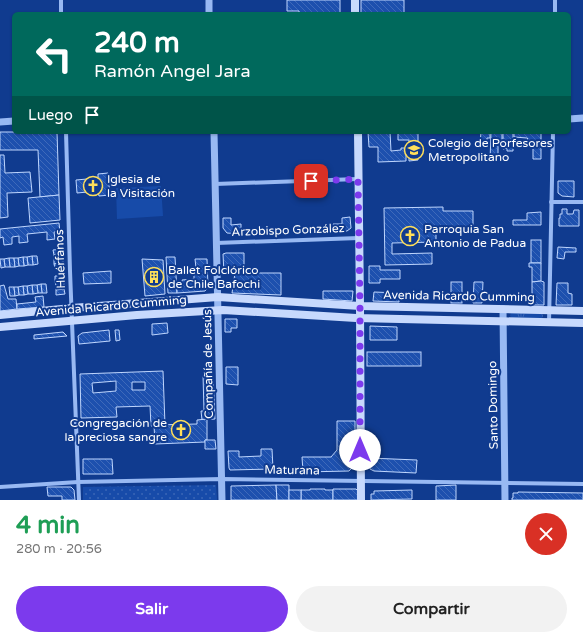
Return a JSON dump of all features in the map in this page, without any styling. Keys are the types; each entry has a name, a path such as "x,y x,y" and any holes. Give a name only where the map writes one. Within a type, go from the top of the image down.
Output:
{"main road":[{"path":"355,0 355,12"},
{"path":"358,134 361,500"},
{"name":"Avenida Ricardo Cumming","path":"0,315 218,296 360,306 583,311"},
{"path":"136,302 137,315"},
{"name":"Avenida Ricardo Cumming","path":"0,327 137,315 218,310 360,318 583,323"}],"street":[{"path":"60,0 61,12"},
{"path":"209,0 210,12"},
{"path":"555,0 555,12"},
{"path":"571,118 583,118"},
{"path":"0,122 12,121"},
{"name":"Huérfanos","path":"66,134 79,500"},
{"name":"Compañía de Jesús","path":"214,134 222,500"},
{"path":"549,323 553,134"},
{"path":"215,184 358,179"},
{"path":"551,202 583,202"},
{"name":"Arzobispo González","path":"216,243 359,238"},
{"name":"Santo Domingo","path":"503,309 505,500"},
{"name":"Maturana","path":"0,487 78,482 222,480 583,484"}],"green space":[{"path":"161,186 163,216 117,219 116,188"},
{"path":"511,312 542,313 543,316 542,319 512,318 510,316"},
{"path":"216,485 217,500 83,500 83,487"}],"building":[{"path":"287,0 340,0 340,12 287,11"},
{"path":"361,0 404,0 404,12 361,12"},
{"path":"0,132 12,132 12,134 57,134 59,195 40,197 38,150 0,150"},
{"path":"368,134 390,134 391,151 406,148 406,161 378,162 378,147 369,147"},
{"name":"Colegio de Porfesores Metropolitano","path":"398,134 418,134 418,160 409,161 409,140 398,140"},
{"path":"481,134 490,134 490,138 487,138 487,144 480,144"},
{"path":"491,134 502,134 502,143 498,144 498,161 490,161"},
{"path":"503,134 513,134 513,140 508,140 508,144 513,144 513,151 507,151 507,148 503,149"},
{"path":"514,134 541,134 541,159 533,159 533,144 530,146 527,145 527,138 514,137"},
{"path":"0,155 4,155 5,173 30,172 32,192 7,193 8,217 0,218"},
{"name":"Iglesia de la Visitación","path":"108,173 110,195 99,196 98,191 77,193 76,180 98,178 98,174"},
{"path":"558,181 574,181 574,197 562,196 558,193"},
{"path":"59,195 60,220 30,223 28,198"},
{"name":"Parroquia San Antonio de Padua","path":"443,207 443,211 473,211 473,227 439,227 436,229 436,242 392,243 392,254 432,253 432,264 385,265 384,208"},
{"path":"562,209 567,209 567,214 573,214 574,210 579,210 579,226 559,226 559,218 560,214 562,214"},
{"path":"541,212 541,225 513,225 513,220 527,220 527,213"},
{"path":"350,217 351,228 347,231 333,232 333,224 342,224 342,218"},
{"path":"223,218 231,218 231,225 241,224 241,234 227,233 223,228"},
{"path":"59,223 60,232 54,232 55,239 47,240 47,232 27,234 28,242 19,243 19,236 12,237 12,244 4,245 3,237 0,238 0,229"},
{"path":"531,240 541,240 541,263 531,263"},
{"path":"558,247 576,248 576,252 565,252 564,259 557,258"},
{"path":"62,249 62,254 54,255 53,250"},
{"path":"244,253 244,273 224,274 223,254"},
{"path":"62,254 63,258 54,259 54,255"},
{"path":"32,256 37,256 38,264 33,265"},
{"path":"32,256 33,265 28,265 27,257"},
{"path":"23,257 27,257 28,265 24,266"},
{"path":"23,257 24,266 19,266 18,258"},
{"path":"166,257 175,257 177,293 168,293"},
{"path":"9,258 14,258 15,267 10,267"},
{"path":"9,258 10,267 5,267 4,259"},
{"path":"14,258 18,258 19,266 15,267"},
{"path":"63,258 63,263 54,264 54,259"},
{"path":"0,259 4,259 5,267 1,268"},
{"name":"Ballet Folclórico de Chile Bafochi","path":"142,259 163,260 165,294 145,296"},
{"path":"195,259 207,259 208,287 205,291 177,293 177,282 194,279 194,268 196,268"},
{"path":"63,263 63,268 55,268 54,264"},
{"path":"529,263 541,263 541,281 532,282 532,267 529,267"},
{"path":"369,266 380,266 380,270 400,270 400,279 380,279 380,283 369,283"},
{"path":"111,271 111,283 84,284 83,273"},
{"path":"235,273 281,273 281,295 232,293"},
{"path":"55,276 64,276 64,280 55,281"},
{"path":"64,280 64,285 56,286 55,281"},
{"path":"451,282 462,282 462,303 451,303"},
{"path":"474,282 483,282 482,303 473,303"},
{"path":"532,282 544,282 544,305 532,305"},
{"path":"557,283 568,283 568,293 572,294 572,305 556,305"},
{"path":"41,284 46,284 47,293 42,293"},
{"path":"41,284 42,293 38,293 37,285"},
{"path":"4,285 8,299 16,299 17,309 0,311 0,286"},
{"path":"32,285 37,285 38,293 33,294"},
{"path":"32,285 33,294 28,294 27,286"},
{"path":"64,285 64,289 56,290 56,286"},
{"path":"23,286 27,286 28,294 24,295"},
{"path":"23,286 24,295 19,295 18,287"},
{"path":"9,287 14,287 15,296 10,296"},
{"path":"14,287 18,287 19,295 15,296"},
{"path":"64,289 65,294 56,295 56,290"},
{"path":"323,291 353,291 352,301 323,299"},
{"path":"374,292 399,293 399,302 373,301"},
{"path":"43,296 44,307 17,309 17,304 36,302 35,297"},
{"path":"225,319 237,319 237,328 231,328 231,332 225,332"},
{"path":"167,323 168,333 152,335 152,324"},
{"path":"370,326 397,327 397,340 370,340"},
{"path":"109,330 110,341 79,344 78,336 82,333"},
{"path":"115,330 119,330 120,340 116,341"},
{"path":"63,332 67,336 34,339 34,335"},
{"path":"367,352 421,352 421,366 367,366"},
{"path":"226,367 238,367 238,385 226,384"},
{"path":"163,371 165,425 151,426 150,406 116,407 117,417 81,418 80,374","holes":["116,381 116,391 93,393 92,383","132,382 145,382 145,390 132,390"]},
{"path":"203,375 213,375 215,419 202,420 201,411 204,411"},
{"name":"Congregación de la preciosa sangre","path":"207,419 207,440 205,440 205,442 155,444 154,425 197,424 197,420"},
{"path":"337,421 355,421 355,463 353,467 349,471 303,472 302,457 331,457 337,450"},
{"path":"205,440 215,440 216,449 205,449"},
{"path":"261,449 272,449 273,469 230,470 228,451 239,451 239,457 261,456"},
{"path":"369,458 417,460 416,473 374,471 370,469"},
{"path":"83,459 112,459 113,474 83,474"},
{"path":"276,485 277,500 231,500 231,486"},
{"path":"276,485 289,485 289,500 277,500"},
{"path":"456,485 456,500 436,500 436,486"},
{"path":"47,487 71,487 74,490 75,500 62,500 62,496 48,496"},
{"path":"333,489 356,489 359,492 359,500 333,500"},
{"path":"289,490 301,490 301,500 289,500"},
{"path":"301,490 333,490 333,500 301,500"},
{"path":"412,490 412,499 371,500 371,494 374,494 374,491"},
{"path":"513,493 583,493 583,500 512,500"}],"place":[{"name":"Colegio de Porfesores Metropolitano","path":"414,150"},
{"name":"Iglesia de la Visitación","path":"93,186"},
{"name":"Parroquia San Antonio de Padua","path":"410,236"},
{"name":"Ballet Folclórico de Chile Bafochi","path":"154,277"},
{"name":"Congregación de la preciosa sangre","path":"181,430"}],"route":[{"path":"311,181 358,179 360,450"}]}
